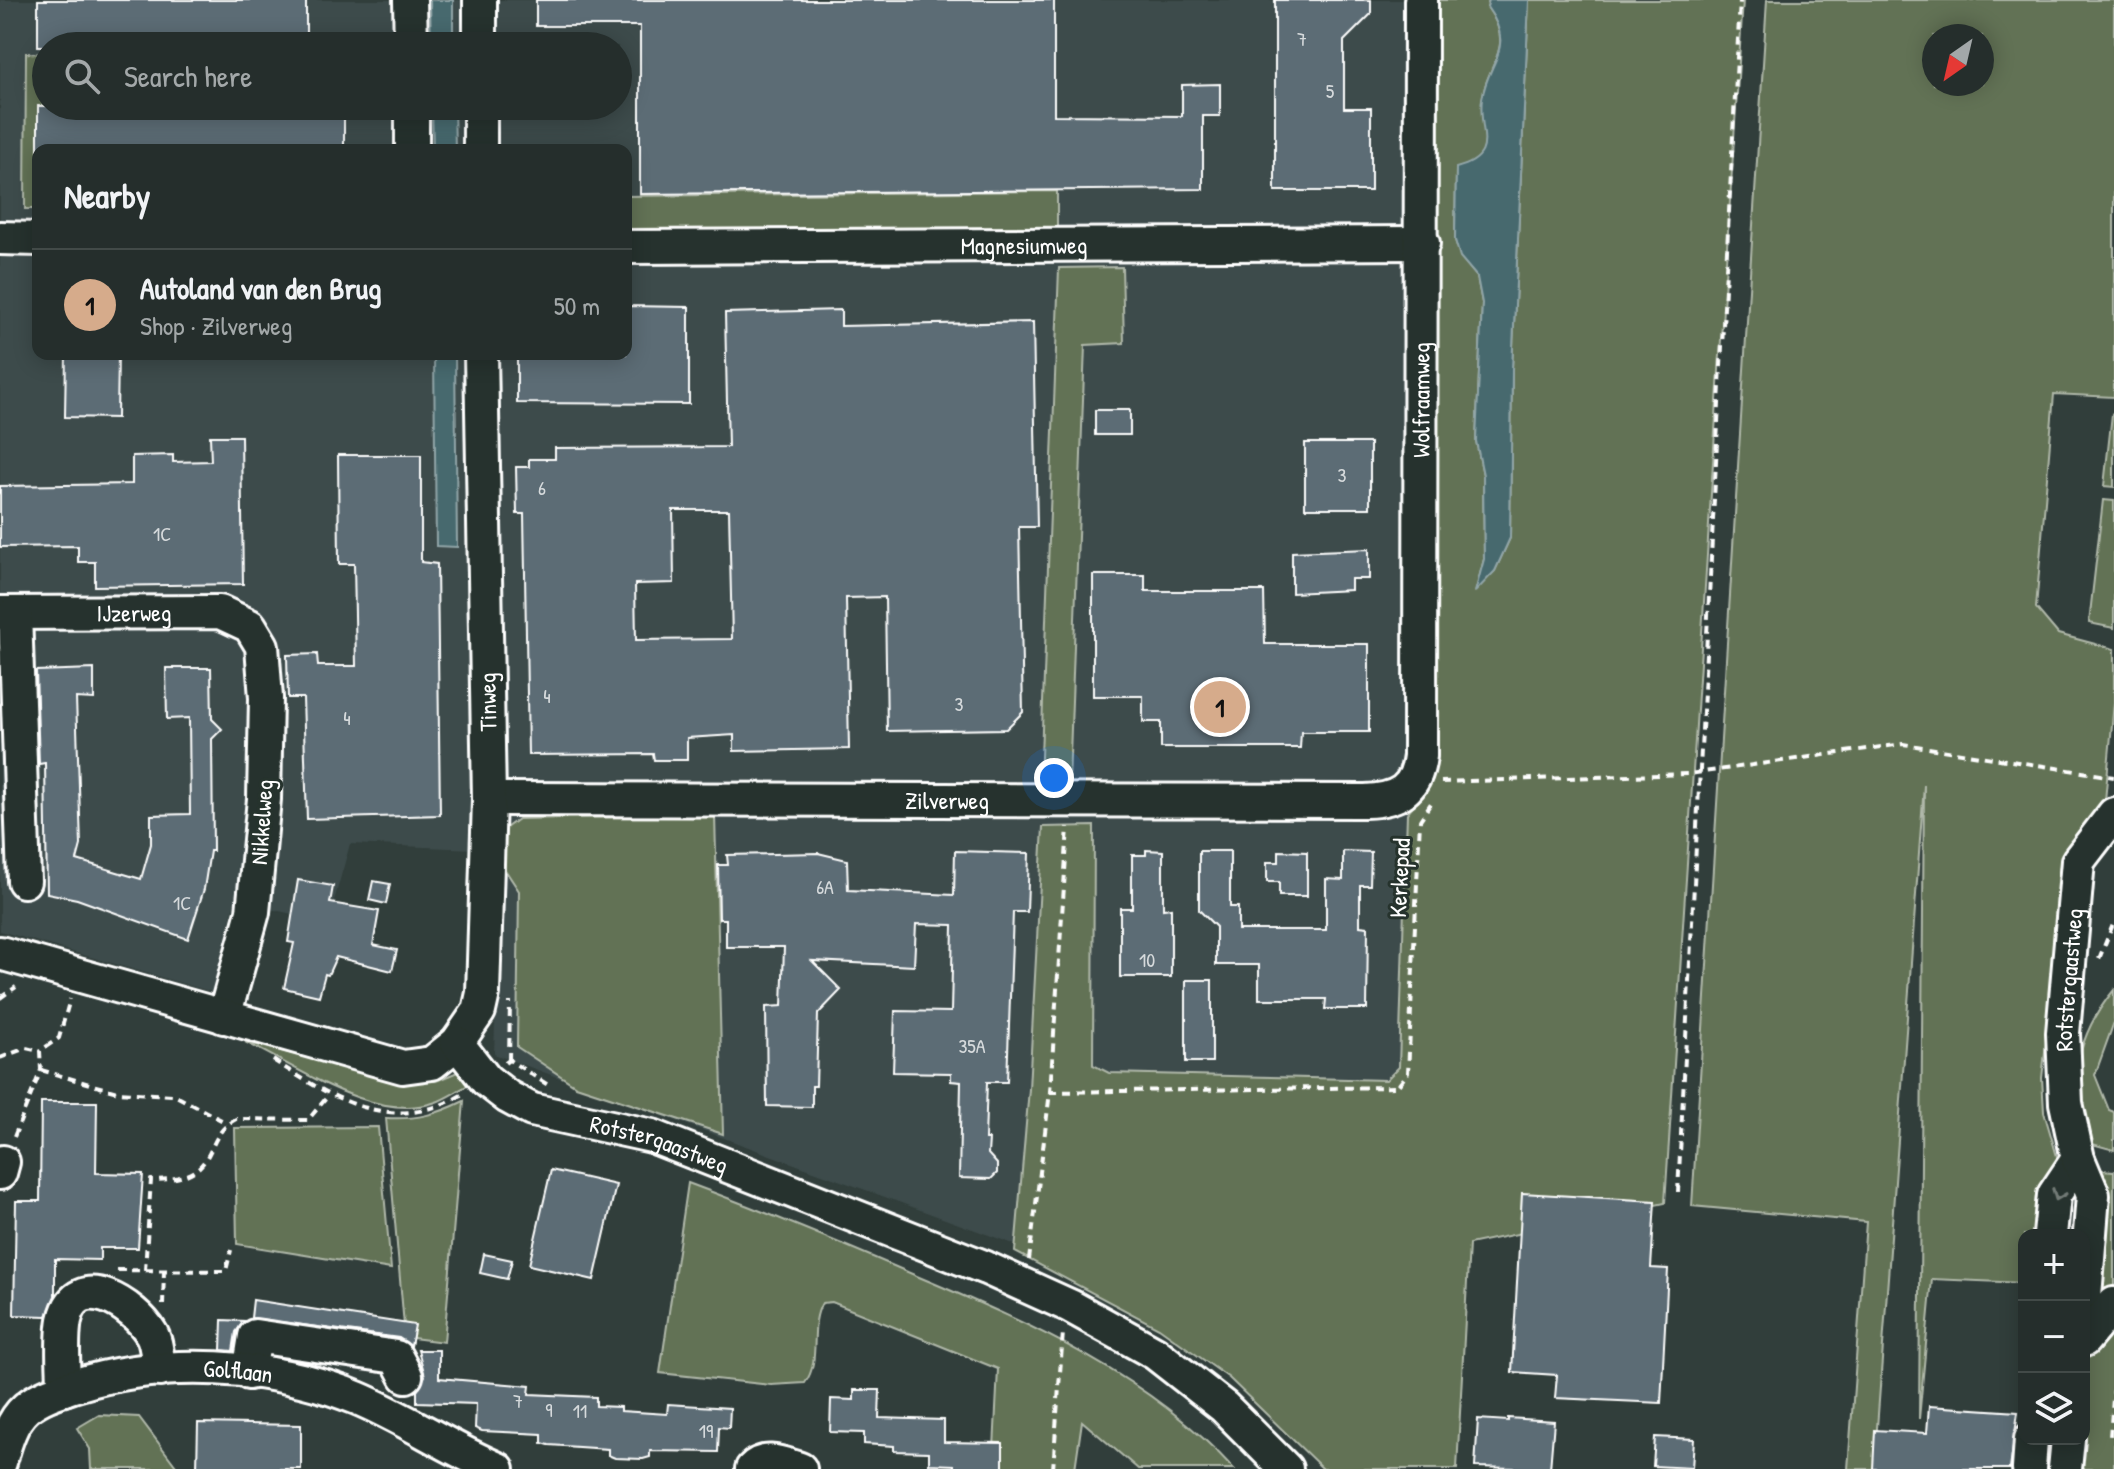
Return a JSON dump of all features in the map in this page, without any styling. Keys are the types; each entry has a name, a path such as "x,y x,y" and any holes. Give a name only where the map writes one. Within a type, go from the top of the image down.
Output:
{"street":[{"path":"410,0 411,32"},
{"path":"480,0 480,32"},
{"name":"Wolfraamweg","path":"1418,797 1415,779 1420,756 1421,0"},
{"path":"412,120 412,144"},
{"path":"480,120 480,144"},
{"path":"0,238 32,239"},
{"name":"Magnesiumweg","path":"632,247 1423,243"},
{"name":"Tinweg","path":"457,1043 479,1011 483,993 489,799 481,360"},
{"name":"IJzerweg","path":"24,881 8,613 220,612 250,626"},
{"name":"Nikkelweg","path":"224,1017 253,912 264,799 266,698 262,646 250,626"},
{"name":"Zilverweg","path":"489,799 1377,801 1418,797"},
{"name":"Rotstergaastweg","path":"2085,1301 2093,1195 2078,1159 2066,1103 2063,1033 2078,861 2114,814"},
{"path":"0,953 403,1067 432,1063 457,1043"},
{"name":"Rotstergaastweg","path":"457,1043 486,1080 532,1110 652,1136 986,1268 1070,1306 1155,1353 1224,1407 1286,1469"},
{"path":"2051,1229 2054,1195 2078,1159 2114,1189"},
{"path":"64,1389 65,1318 74,1302 95,1292 108,1295 152,1334 160,1370"},
{"path":"2090,1333 2114,1304"},
{"path":"249,1373 255,1336 396,1357 406,1376"},
{"name":"Golflaan","path":"0,1462 6,1421 25,1409 64,1389 110,1375 160,1370 276,1375 356,1398 498,1469"},
{"path":"2029,1469 2031,1445"},
{"path":"2065,1469 2067,1445"},
{"path":"752,1469 758,1463 771,1460 800,1469"}],"path":[{"path":"1678,1192 1740,0"},
{"path":"1436,791 1440,782 1701,771 1903,744 2114,777"},
{"name":"Kerkepad","path":"1050,1092 1397,1087 1408,1073 1420,820 1418,797"},
{"path":"1029,1265 1050,1092 1070,801"},
{"path":"0,1058 26,1048 40,1051 59,1038 71,997"},
{"path":"2,1168 41,1070 40,1051"},
{"path":"41,1070 117,1092 174,1095 227,1123"},
{"path":"145,1270 151,1180 173,1180 194,1172 212,1153 227,1123 236,1119 308,1120 328,1096"},
{"path":"108,1295 112,1270 226,1271 231,1250"},
{"path":"1053,1469 1061,1365"},
{"path":"2114,1386 2110,1437 2114,1437"}],"shaded area":[{"path":"0,0 1445,0 1437,759 1412,827 1403,1072 1019,1246 494,1054 501,850 350,844 328,922 235,901 212,992 0,931"}],"green space":[{"path":"1436,0 1489,0 1487,7 1500,35 1500,47 1484,91 1484,148 1477,160 1456,169 1455,240 1461,257 1477,277 1482,303 1476,441 1483,475 1484,559 1476,590 1495,571 1510,538 1512,369 1529,0 1743,0 1665,1203 1469,1244 1457,1469 1323,1469 1229,1378 1159,1328 1015,1252 1029,1089 1043,827 1094,826 1093,1065 1109,1073 1386,1080 1399,1067 1407,813 1426,790 1432,742 1438,281"},
{"path":"1767,0 2114,0 2114,397 2054,394 2036,608 2058,634 2114,649 2114,702 2104,812 2067,857 2042,1078 2044,1112 2061,1170 2057,1229 2018,1229 2018,1283 1932,1279 1919,1419 1924,785 1874,1469 1848,1469 1866,1222 1692,1206"},
{"path":"26,53 32,53 32,120 43,120 41,144 32,144 32,209 25,209"},
{"path":"1057,191 1057,236 632,235 632,196"},
{"path":"1122,267 1124,343 1085,345 1069,783 1040,784 1059,268"},
{"path":"2114,415 2114,487 2104,486"},
{"path":"2103,500 2114,501 2114,628 2089,623"},
{"path":"715,815 723,1134 576,1086 517,1047 519,891 496,856 495,836 518,819"},
{"path":"2114,990 2114,1022 2095,1075 2109,1110 2114,1112 2114,1150 2092,1144 2079,1113 2076,1086 2084,1042"},
{"path":"245,1042 400,1081 436,1081 460,1071 469,1085 436,1102 413,1107 388,1105 338,1090"},
{"path":"464,1101 444,1342 405,1337 386,1118 426,1115"},
{"path":"378,1127 391,1269 237,1244 235,1128"},
{"path":"2100,1170 2114,1171 2114,1469 2074,1469 2076,1445 2090,1445 2090,1282"},
{"path":"688,1183 862,1252 1046,1334 1127,1380 1165,1407 1201,1436 1234,1469 1138,1469 1082,1421 1075,1469 993,1469 998,1369 832,1302 822,1303 818,1312 813,1364 805,1383 771,1385 660,1373"},
{"path":"99,1415 139,1417 178,1469 91,1469 90,1449 77,1428"}],"water":[{"path":"430,0 453,0 453,32 431,32"},
{"path":"1489,0 1529,0 1512,369 1510,538 1495,571 1475,592 1484,559 1483,475 1476,441 1482,303 1477,277 1460,257 1455,240 1456,168 1479,157 1483,149 1482,99 1500,44 1496,21 1487,7"},
{"path":"432,120 454,120 455,144 433,144"},
{"path":"434,360 455,360 457,547 436,546"}],"building":[{"path":"38,0 306,0 306,32 38,32"},
{"path":"536,0 1054,0 1054,115 1182,116 1182,85 1220,84 1220,116 1203,116 1203,189 640,194 640,26 536,26"},
{"path":"1275,0 1371,0 1371,14 1344,41 1344,108 1371,108 1371,191 1275,191"},
{"path":"38,120 344,120 344,144 38,144"},
{"path":"632,306 689,307 689,404 517,403 517,360 632,360"},
{"path":"841,310 841,326 1033,322 1037,527 1019,527 1023,712 1006,729 887,731 885,597 846,598 849,749 734,751 734,735 687,738 687,760 654,760 653,754 528,755 524,514 517,514 516,467 529,467 529,459 555,459 555,448 728,447 725,313","holes":["673,510 729,510 732,639 636,640 635,584 674,583"]},
{"path":"66,360 118,360 117,418 65,417"},
{"path":"1095,410 1130,410 1130,435 1095,435"},
{"path":"210,436 241,436 243,584 95,586 95,562 78,562 78,546 0,547 0,486 132,484 132,456 173,455 173,462 211,461"},
{"path":"1305,443 1370,443 1370,508 1305,508"},
{"path":"338,455 421,455 421,562 437,564 440,815 307,819 303,698 288,698 287,655 317,654 318,666 356,666 354,564 339,564"},
{"path":"1369,549 1369,579 1351,579 1351,590 1292,593 1292,552"},
{"path":"1093,575 1145,575 1145,591 1264,591 1265,644 1369,644 1369,732 1301,732 1300,748 1161,748 1161,722 1143,722 1143,696 1093,696"},
{"path":"166,668 211,668 212,719 222,729 212,739 213,851 210,851 204,889 188,939 77,899 47,893 45,763 39,764 36,671 94,669 94,699 76,698 81,845 77,860 141,879 151,844 151,815 190,814 189,718 167,719"},
{"path":"1146,850 1163,851 1163,909 1171,908 1171,977 1120,977 1120,908 1132,908 1132,855 1146,855"},
{"path":"955,851 1029,853 1027,912 1013,912 1007,1082 987,1082 985,1139 989,1139 988,1154 997,1164 997,1173 991,1179 959,1178 961,1082 951,1081 951,1073 893,1072 895,1011 951,1012 953,925 916,924 914,966 812,961 841,990 818,1014 816,1086 812,1086 812,1107 767,1106 766,1007 782,1006 784,947 726,947 726,919 719,919 718,865 728,865 727,855 818,853 847,860 848,890 954,895"},
{"path":"1199,851 1230,851 1230,907 1238,907 1238,930 1326,930 1326,879 1343,880 1343,851 1371,852 1370,885 1360,885 1360,926 1368,927 1367,1009 1325,1009 1326,999 1259,999 1259,965 1216,965 1216,927 1199,910"},
{"path":"1279,851 1307,852 1307,896 1279,896 1279,882 1267,882 1267,862 1279,862"},
{"path":"298,880 333,886 330,903 379,911 373,945 397,950 392,971 336,957 328,975 325,974 319,996 284,988 294,943 288,942"},
{"path":"373,881 390,884 386,904 369,900"},
{"path":"1186,980 1212,980 1212,1062 1186,1062"},
{"path":"41,1102 97,1102 96,1173 143,1174 138,1248 100,1248 100,1260 55,1259 55,1296 47,1316 14,1315 16,1201 40,1201"},
{"path":"551,1170 616,1185 594,1280 529,1265"},
{"path":"1522,1193 1655,1201 1651,1268 1668,1269 1661,1403 1555,1398 1557,1375 1512,1372"},
{"path":"484,1254 512,1260 507,1279 480,1273"},
{"path":"253,1300 415,1325 411,1346 399,1338 251,1318"},
{"path":"222,1320 244,1321 236,1332 233,1351 221,1350"},
{"path":"418,1350 439,1350 439,1378 530,1386 529,1394 596,1397 596,1406 621,1407 621,1411 667,1414 668,1404 730,1408 729,1428 719,1427 718,1452 650,1451 650,1457 643,1459 615,1458 608,1455 608,1449 549,1445 542,1443 542,1434 482,1431 475,1428 476,1404 417,1402 417,1391 425,1376"},
{"path":"854,1390 880,1390 879,1418 944,1420 944,1442 1003,1443 1003,1469 954,1469 954,1465 929,1464 929,1452 894,1451 894,1446 864,1444 864,1433 830,1432 831,1399 854,1400"},
{"path":"1929,1406 2018,1412 2010,1469 1873,1469 1875,1430 1927,1433"},
{"path":"1508,1418 1554,1421 1550,1469 1475,1467 1478,1419 1508,1421"},
{"path":"198,1423 301,1425 301,1469 197,1469"},
{"path":"1655,1437 1694,1439 1692,1468 1653,1466"}],"place":[{"name":"Autoland van den Brug","path":"1220,707"}]}
